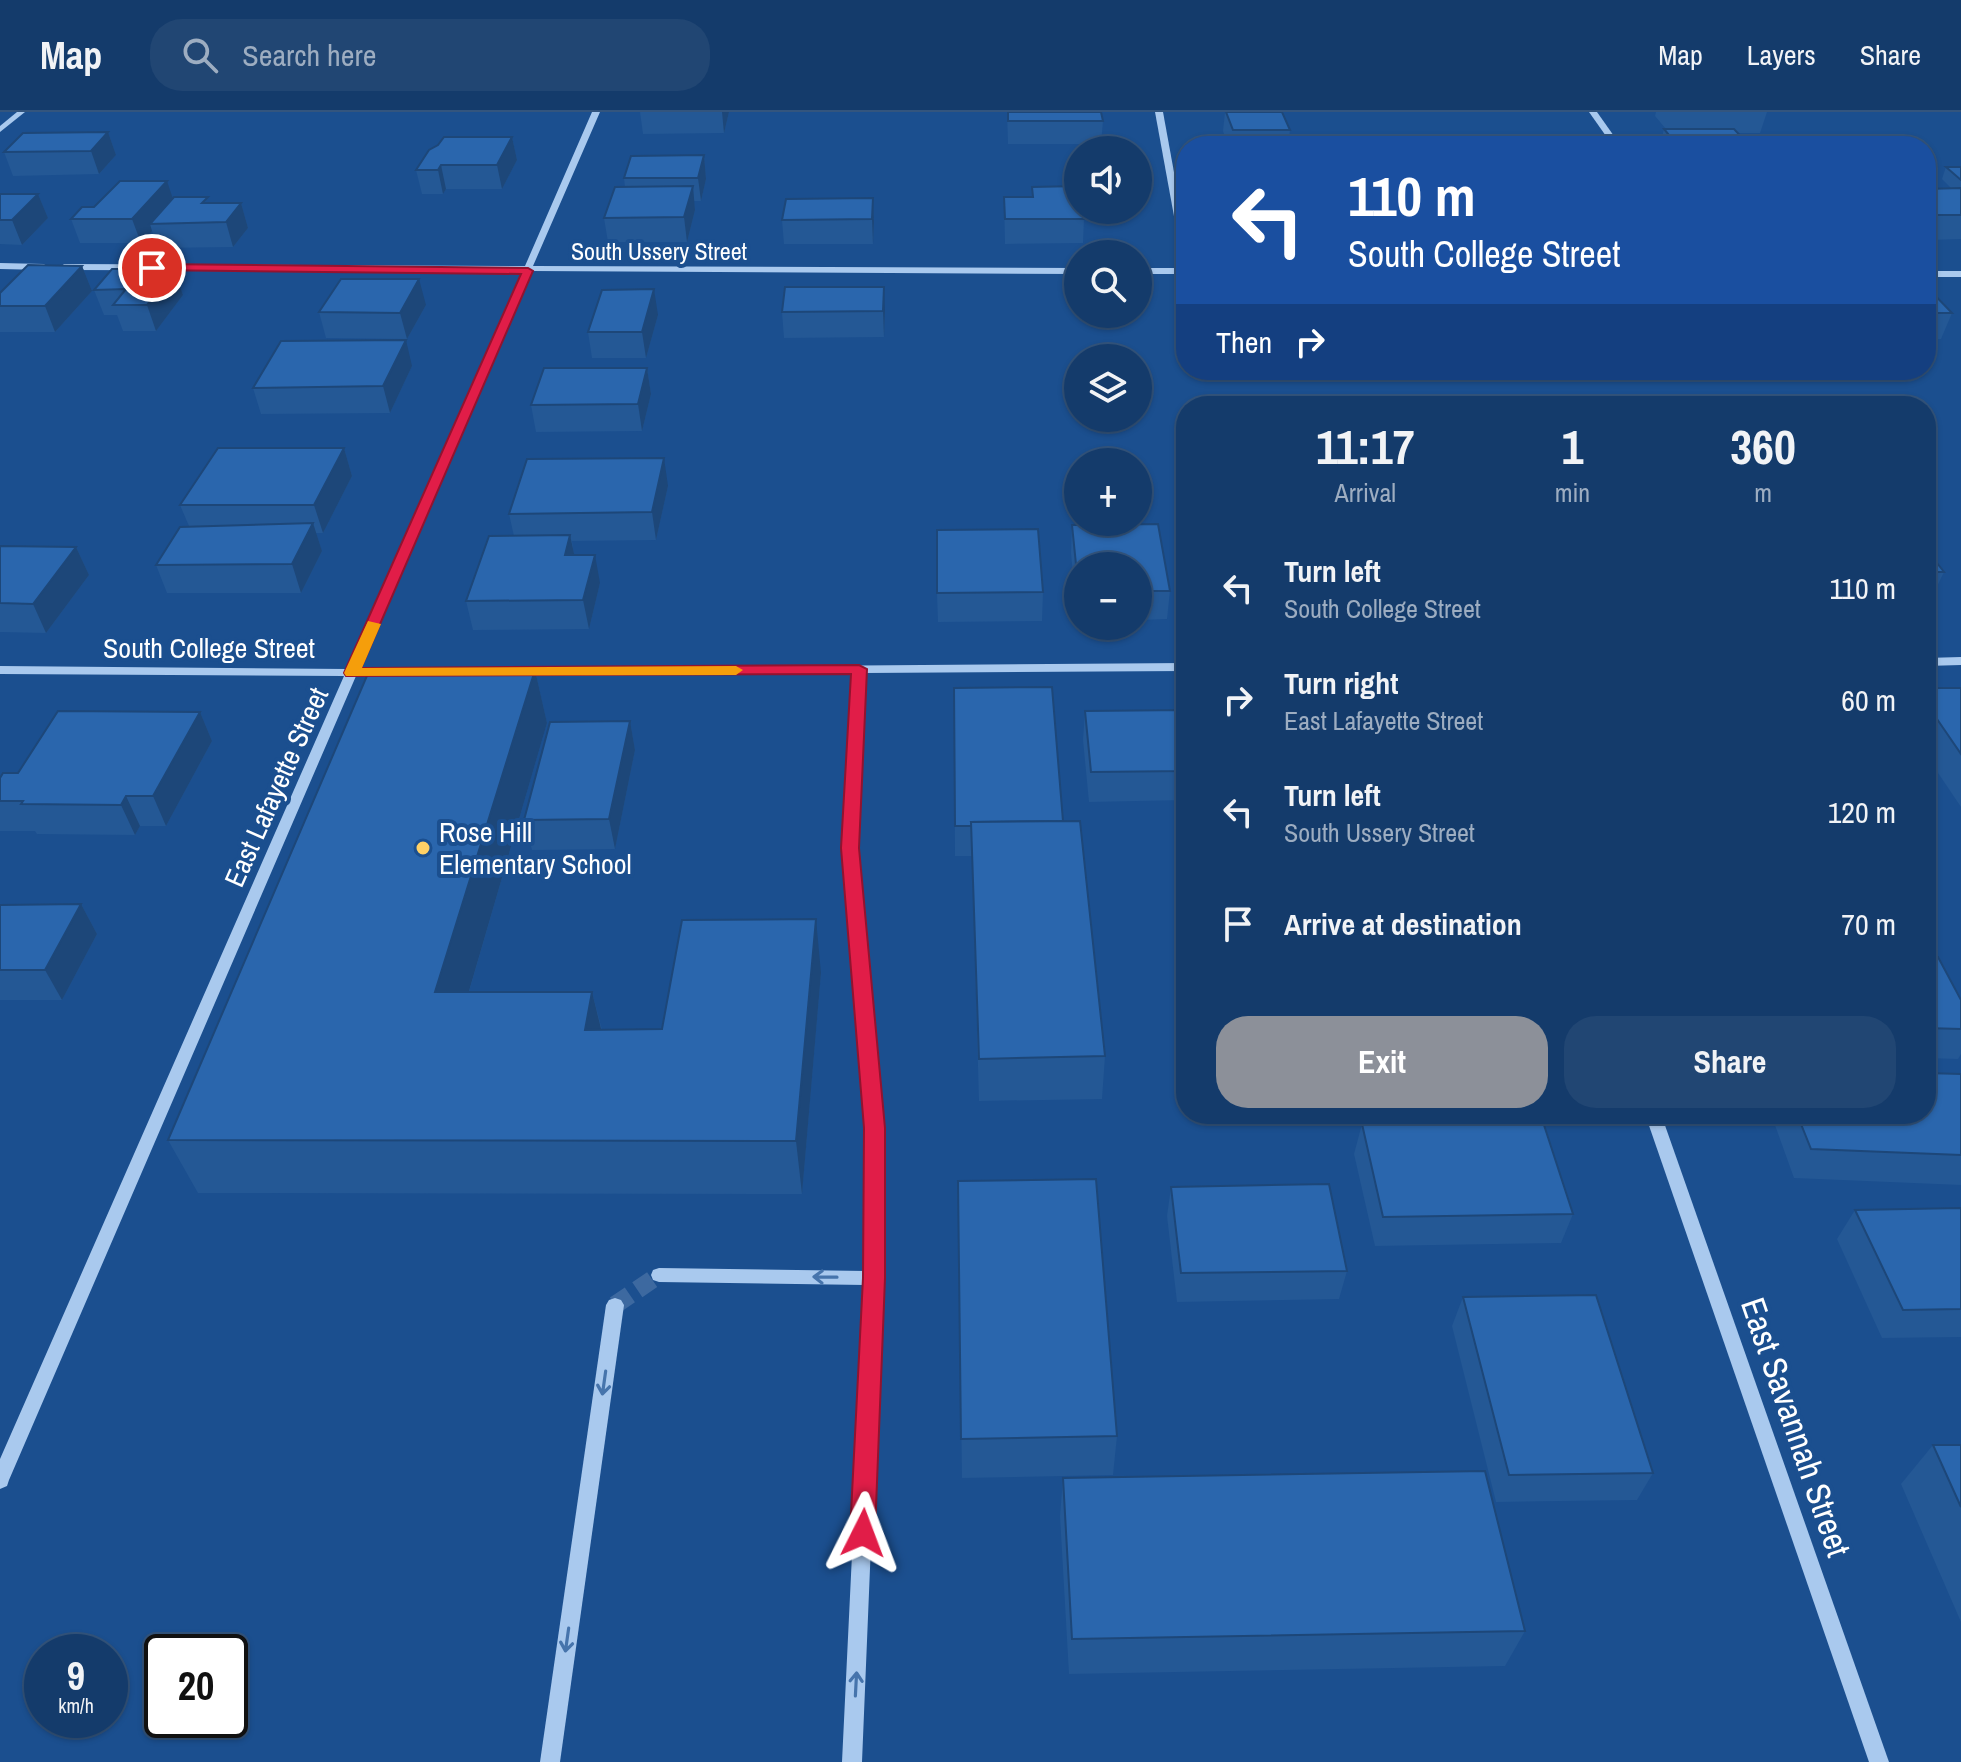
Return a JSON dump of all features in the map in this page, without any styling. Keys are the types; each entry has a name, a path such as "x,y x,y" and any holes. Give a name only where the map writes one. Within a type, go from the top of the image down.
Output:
{"street":[{"path":"0,130 21,112"},
{"name":"East Lafayette Street","path":"0,1480 596,112"},
{"path":"1159,112 1176,205"},
{"path":"1593,112 1610,136"},
{"name":"South Ussery Street","path":"0,266 528,271 1064,271"},
{"path":"1152,271 1176,271"},
{"path":"1936,274 1961,274"},
{"path":"1936,662 1961,661"},
{"path":"509,672 1176,667"},
{"path":"852,1762 874,1278 874,1128 850,848 859,669"},
{"name":"South College Street","path":"0,670 398,673"},
{"name":"East Savannah Street","path":"1656,1124 1879,1762"},
{"path":"659,1275 874,1278"},
{"path":"550,1762 615,1305"}],"building":[{"path":"1008,112 1101,112 1103,121 1008,121"},
{"path":"1226,112 1282,112 1290,130 1233,130"},
{"path":"1664,129 1734,129 1741,136 1670,136"},
{"path":"108,132 91,151 4,152 23,133"},
{"path":"444,137 512,137 497,165 441,165 438,170 416,170 429,150"},
{"path":"704,155 698,178 624,178 631,156"},
{"path":"1946,167 1961,167 1961,180"},
{"path":"120,181 167,181 132,219 71,219 82,207 94,207"},
{"path":"693,186 684,217 604,218 615,187"},
{"path":"1064,186 1064,219 1005,219 1004,197 1033,197 1032,187"},
{"path":"1961,188 1961,215 1936,215 1936,189"},
{"path":"0,194 38,194 12,220 0,220"},
{"path":"174,197 208,197 202,203 241,203 226,222 150,224"},
{"path":"873,198 872,219 782,220 786,199"},
{"path":"28,265 82,266 45,306 0,306 0,293"},
{"path":"112,269 174,269 147,305 113,305 126,289 94,290"},
{"path":"341,279 419,279 400,313 319,312"},
{"path":"785,287 884,287 883,311 782,312"},
{"path":"654,289 642,332 588,332 602,290"},
{"path":"1936,296 1952,313 1936,313"},
{"path":"406,340 383,386 253,388 281,341"},
{"path":"544,368 647,368 638,404 531,405"},
{"path":"218,448 344,448 314,505 180,505"},
{"path":"664,458 652,512 509,514 527,459"},
{"path":"313,523 292,564 156,565 180,527"},
{"path":"1152,524 1158,524 1170,591 1152,591 1152,552 1075,552 1073,536 1152,536"},
{"path":"1038,529 1043,592 937,593 937,530"},
{"path":"570,535 565,555 595,555 583,600 466,601 489,536"},
{"path":"0,546 76,547 33,604 0,603"},
{"path":"1936,562 1944,572 1936,572"},
{"name":"Rose Hill Elementary School","path":"535,670 435,992 592,992 585,1030 662,1029 682,920 816,919 796,1141 168,1140 369,671"},
{"path":"1052,687 1063,821 971,822 972,826 955,826 954,688"},
{"path":"1936,688 1961,688 1961,754 1936,718"},
{"path":"1176,710 1176,771 1091,772 1085,711"},
{"path":"58,711 200,712 153,796 126,796 121,805 0,801 0,778 3,773 18,773"},
{"path":"630,721 609,819 524,820 550,722"},
{"path":"1080,821 1105,1056 979,1059 971,822"},
{"path":"81,904 45,970 0,970 0,905"},
{"path":"1936,957 1961,1000 1961,1029 1936,1028"},
{"path":"1936,1073 1961,1074 1961,1155 1811,1149 1801,1124 1936,1124"},
{"path":"1362,1124 1544,1124 1573,1214 1383,1217"},
{"path":"1096,1179 1117,1436 961,1439 958,1181"},
{"path":"1329,1184 1347,1271 1181,1273 1171,1187"},
{"path":"1961,1208 1961,1309 1903,1310 1855,1210"},
{"path":"1596,1295 1653,1473 1509,1475 1463,1297"},
{"path":"1933,1445 1961,1445 1961,1507"},
{"path":"1485,1471 1525,1631 1072,1639 1063,1478"}],"tunnel":[{"path":"615,1305 659,1275"}],"slow traffic":[{"path":"373,624 352,673 736,670"}],"place":[{"name":"Rose Hill Elementary School","path":"423,848"}],"route":[{"path":"152,268 528,271 352,673 859,669 850,848 874,1128 874,1278 863,1533"}]}
